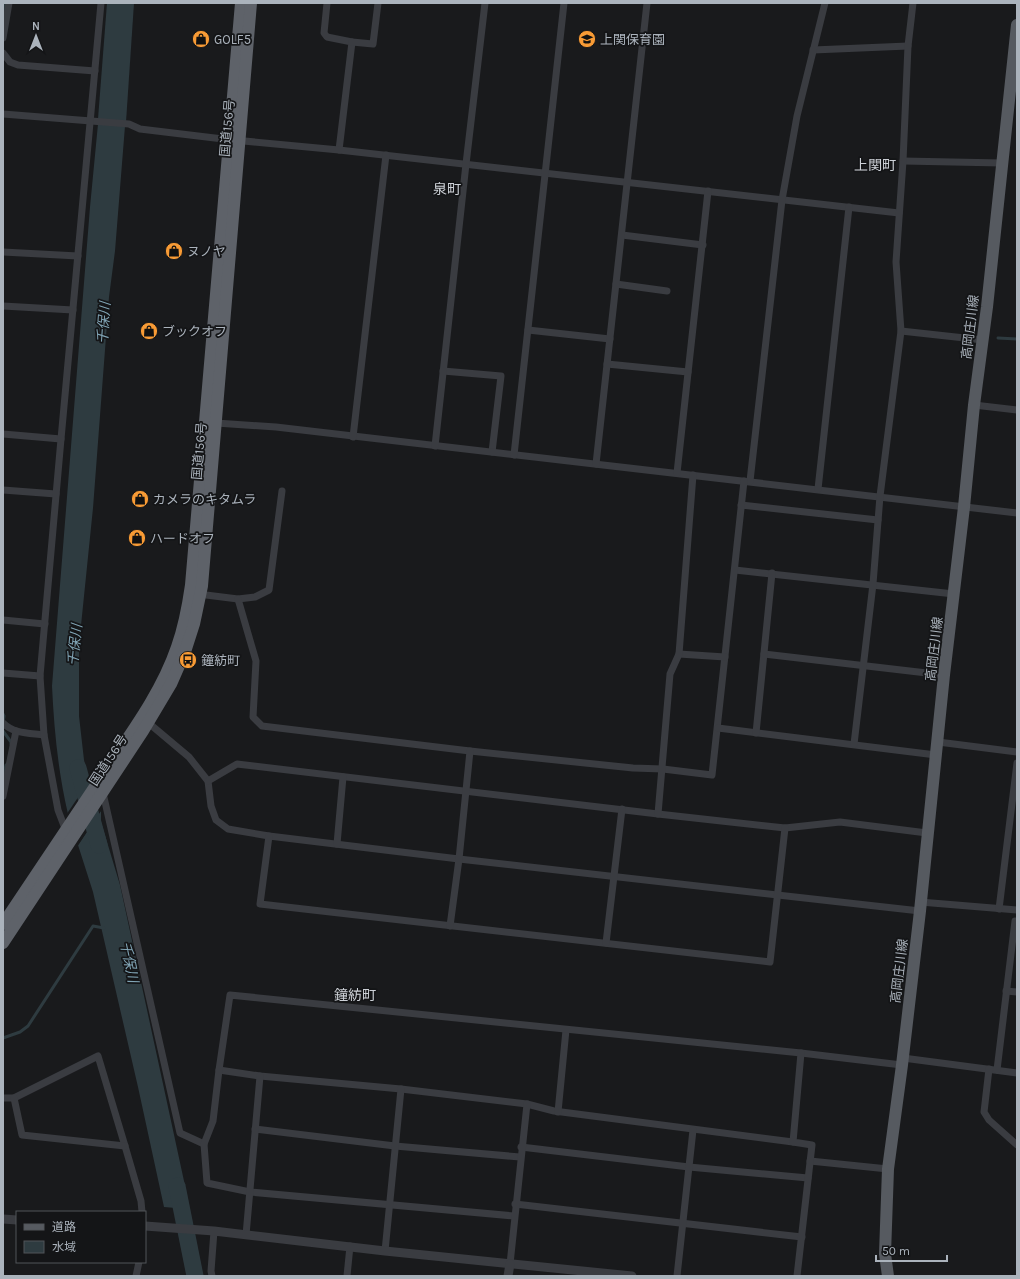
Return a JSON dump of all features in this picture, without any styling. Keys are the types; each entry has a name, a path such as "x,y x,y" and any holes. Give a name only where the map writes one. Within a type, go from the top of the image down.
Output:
{"highway":[{"name":"国道156号","path":"195,594 216,423 235,140 241,3"},
{"name":"国道156号","path":"3,924 99,793 145,720 171,684 185,652 194,624 195,594 235,140 251,3"},
{"name":"国道156号","path":"3,943 69,832"}],"main road":[{"name":"高岡庄川線","path":"888,1276 885,1254 888,1169 920,906 944,675 964,507 974,405 983,340 1017,25"}],"street":[{"path":"3,38 9,3"},
{"path":"69,832 58,810 44,735 40,676 78,256 93,121 95,71 101,3"},
{"path":"327,3 324,33 327,37 373,44 378,3"},
{"path":"435,446 484,3"},
{"path":"514,455 564,3"},
{"path":"596,464 647,3"},
{"path":"238,599 256,661 253,717 262,726 470,751 633,768 663,769 712,776 742,505 747,481 782,200 797,116 825,3"},
{"path":"854,744 873,584 880,496 902,331 896,262 908,46 913,3"},
{"path":"339,150 352,42"},
{"path":"813,50 908,46"},
{"path":"3,53 10,62 18,65 95,71"},
{"path":"3,114 129,124 140,129 235,140 546,172 899,213"},
{"path":"353,437 386,155"},
{"path":"902,161 1002,163"},
{"path":"678,473 708,191"},
{"path":"818,489 849,207"},
{"path":"622,235 702,245"},
{"path":"3,252 78,256"},
{"path":"616,284 667,291"},
{"path":"3,306 73,310"},
{"path":"528,330 610,339"},
{"path":"902,331 983,340"},
{"path":"607,364 688,372"},
{"path":"443,371 501,376 492,452"},
{"path":"974,405 1017,410"},
{"path":"216,423 276,427 1017,513"},
{"path":"3,434 61,439"},
{"path":"658,814 670,674 680,654 693,475"},
{"path":"3,490 56,494"},
{"path":"195,594 238,599 256,597 269,590 282,491"},
{"path":"742,505 878,520"},
{"path":"735,570 954,594"},
{"path":"756,733 772,574"},
{"path":"3,620 45,624"},
{"path":"680,654 725,657"},
{"path":"764,654 944,675"},
{"path":"3,673 40,676"},
{"path":"145,720 190,757 208,781 211,806 216,820 228,830 459,859 777,895 920,906 1017,910"},
{"path":"3,723 7,727 16,731 44,735"},
{"path":"718,728 936,755"},
{"path":"3,796 16,731"},
{"path":"938,742 1017,752"},
{"path":"450,926 459,859 470,751"},
{"path":"999,909 1017,763"},
{"path":"208,781 237,764 466,792 785,828 840,822 927,833"},
{"path":"337,844 343,777"},
{"path":"99,793 180,1133 204,1144"},
{"path":"606,943 622,810"},
{"path":"269,836 260,904 770,962 785,828"},
{"path":"997,1070 1015,921"},
{"path":"1006,990 1017,992"},
{"path":"514,1216 250,1192 207,1183 204,1144 213,1121 230,995 566,1030 801,1053 988,1069 1017,1073"},
{"path":"558,1112 566,1030"},
{"path":"793,1142 801,1053"},
{"path":"3,1098 14,1098 98,1056 141,1202 142,1211"},
{"path":"988,1069 984,1112 988,1120 1017,1145"},
{"path":"219,1070 260,1076 401,1089 526,1104 558,1112 812,1145 797,1276"},
{"path":"246,1235 260,1076"},
{"path":"385,1251 401,1089"},
{"path":"14,1098 22,1135 125,1146"},
{"path":"508,1276 526,1104"},
{"path":"255,1129 395,1146 520,1157"},
{"path":"677,1276 693,1130"},
{"path":"521,1147 808,1178"},
{"path":"810,1161 888,1169"},
{"path":"515,1204 802,1237"},
{"path":"3,1219 16,1220"},
{"path":"146,1226 214,1231 385,1251 632,1276"},
{"path":"212,1276 211,1271 214,1231"},
{"path":"347,1276 350,1246"},
{"path":"136,1276 139,1263"}],"water":[{"path":"107,3 134,3 126,122 98,119"},
{"path":"98,124 125,126 115,251 109,297 93,508 79,645 79,716 84,760 88,777 91,779 68,814 57,750 52,686 90,207"},
{"path":"101,811 101,822 120,885 184,1181 188,1209 164,1207 93,892 78,845"}],"pier":[{"path":"92,777 92,780 69,815 66,815"},
{"path":"100,809 102,809 77,847 77,844"}],"waterway":[{"path":"3,13 5,3"},
{"path":"998,338 1017,339"},
{"path":"3,714 3,723"},
{"path":"3,731 11,744"},
{"path":"3,777 6,765"},
{"name":"千保川","path":"78,768 99,845"},
{"path":"3,1038 20,1032 28,1026 93,926 104,928"},
{"name":"千保川","path":"177,1186 195,1276"}],"place":[{"name":"GOLF5","path":"201,39"},
{"name":"上関保育園","path":"587,39"},
{"name":"ヌノヤ","path":"174,251"},
{"name":"ブックオフ","path":"149,331"},
{"name":"カメラのキタムラ","path":"140,499"},
{"name":"ハードオフ","path":"137,538"},
{"name":"鐘紡町","path":"188,660"}],"district":[{"name":"上関町","path":"875,165"},
{"name":"泉町","path":"447,189"},
{"name":"鐘紡町","path":"355,995"}]}
